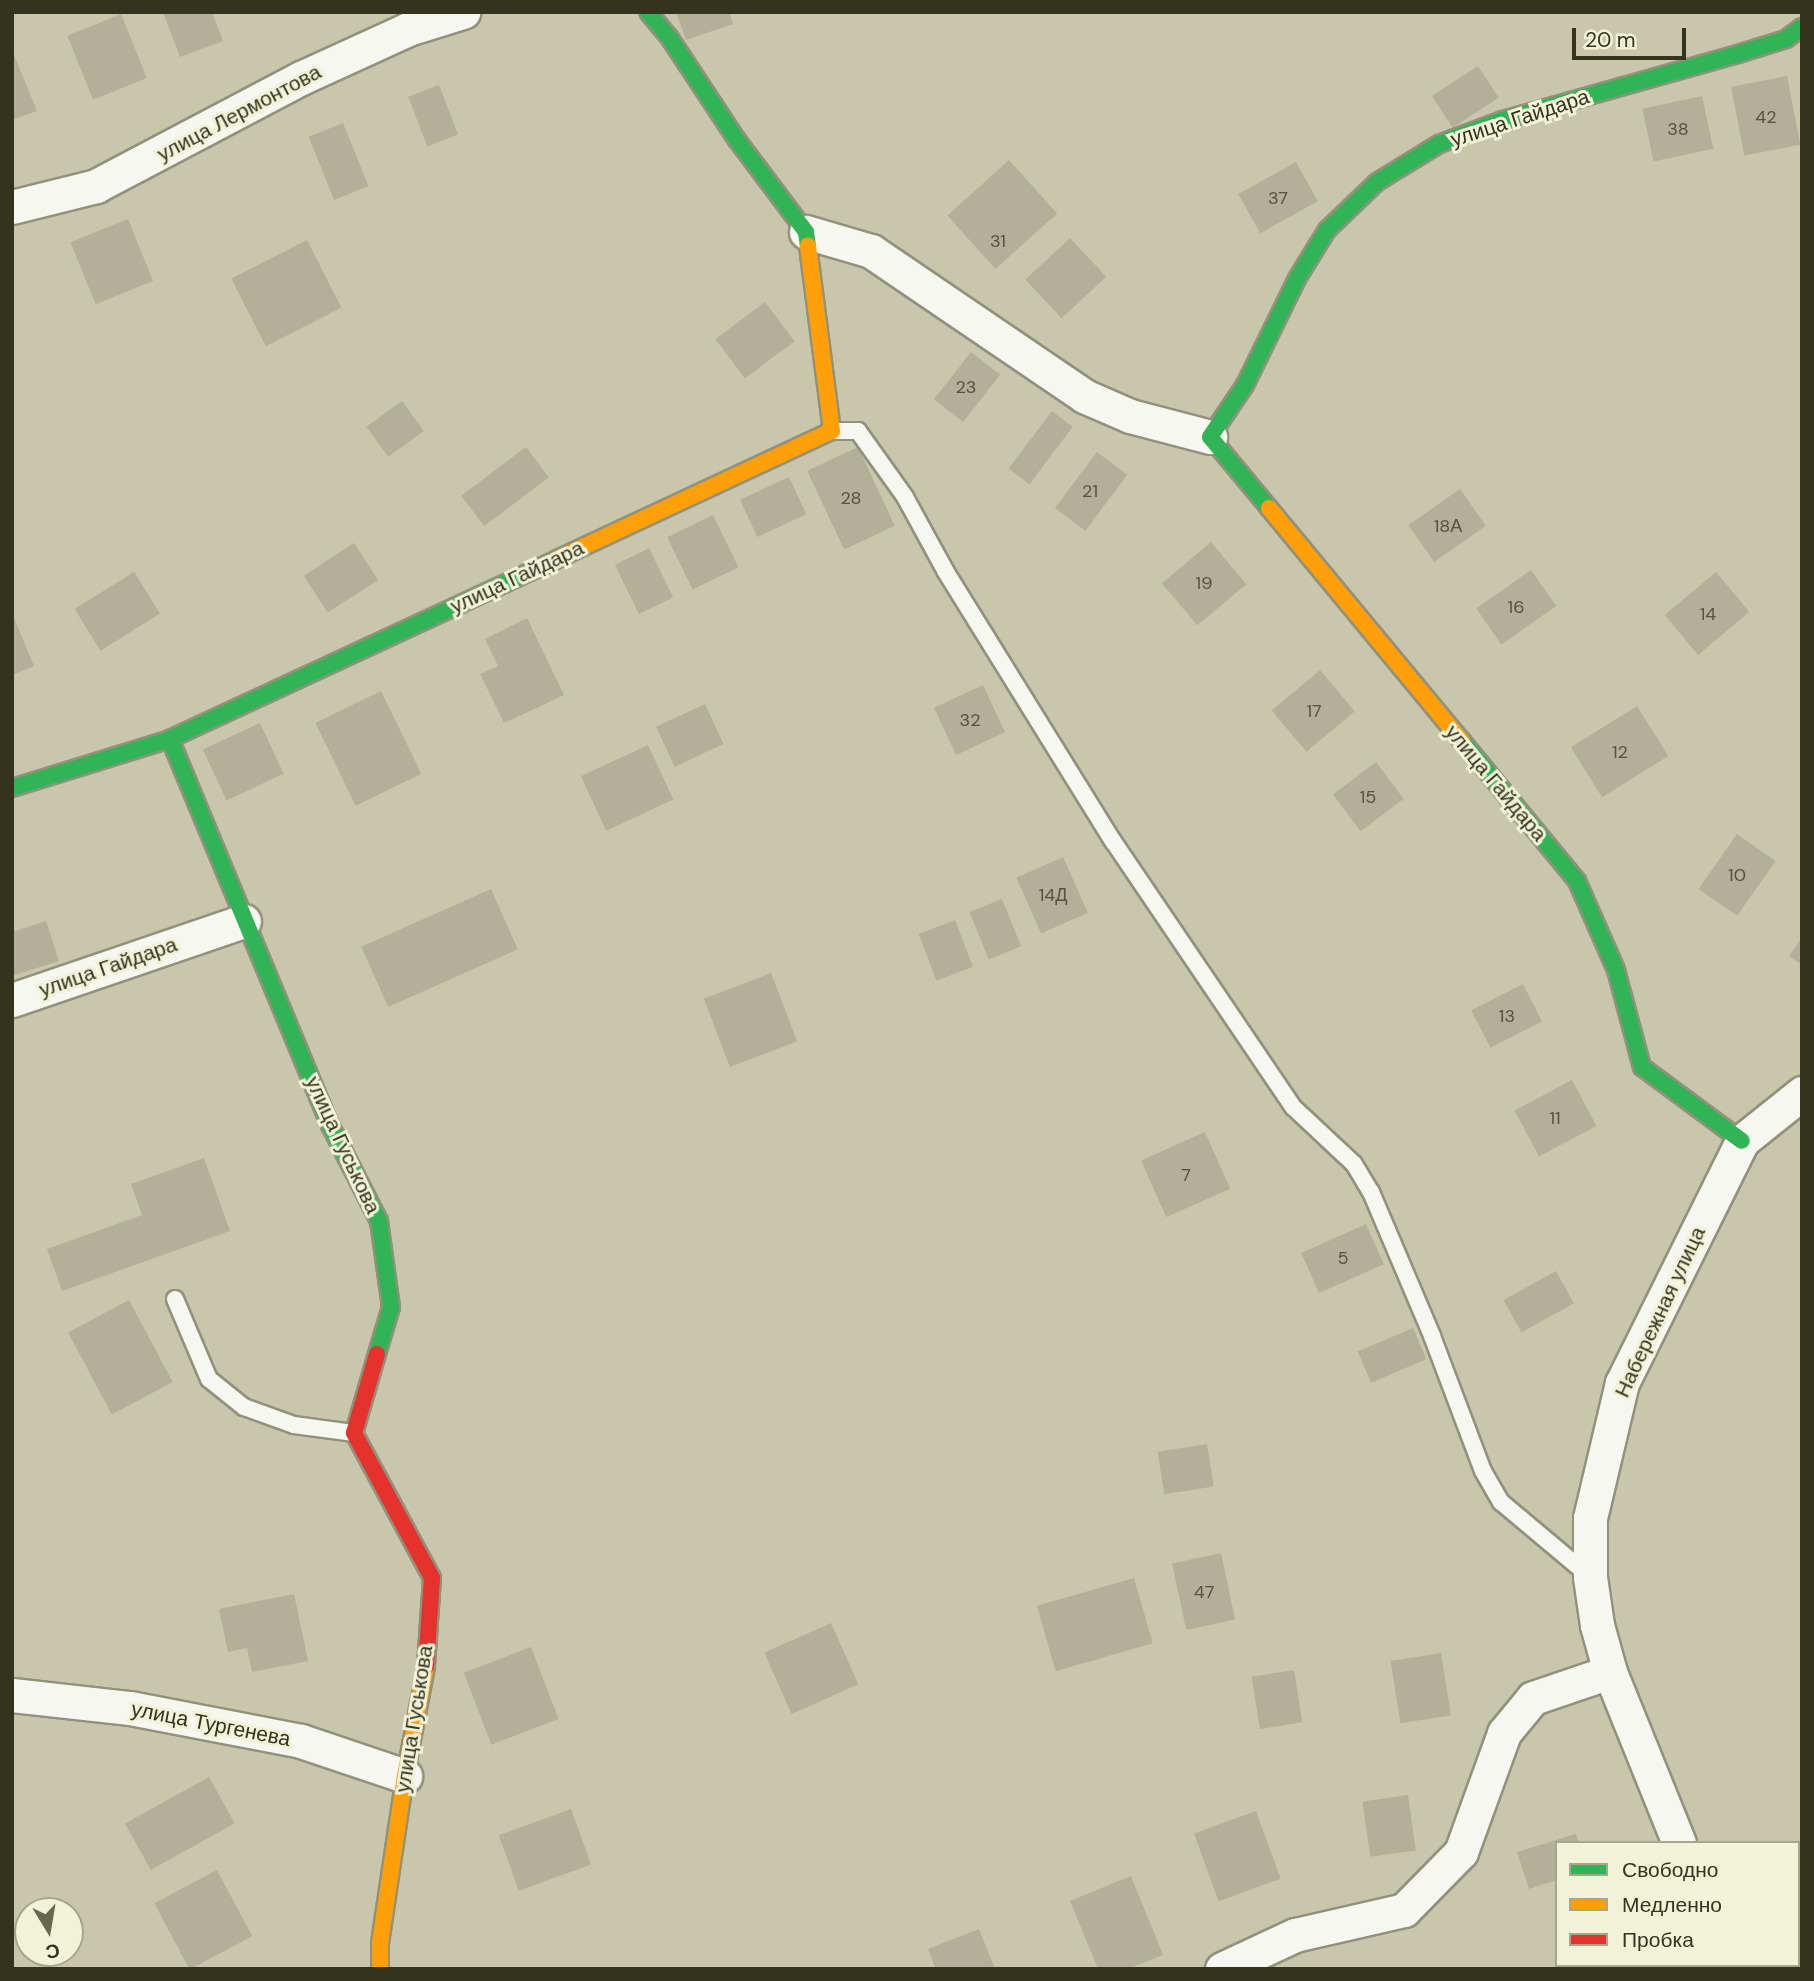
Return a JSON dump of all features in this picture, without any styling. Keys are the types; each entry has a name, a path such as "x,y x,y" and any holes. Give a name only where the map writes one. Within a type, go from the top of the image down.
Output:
{"street":[{"name":"улица Лермонтова","path":"12,207 96,186 300,78 408,29 463,12"},
{"path":"648,12 669,37 737,141 806,232 832,431"},
{"name":"улица Гайдара","path":"1742,1141 1642,1067 1616,970 1577,881 1210,437 1245,385 1298,277 1327,230 1377,182 1439,144 1465,134 1774,42 1786,38 1802,27"},
{"path":"806,232 872,251 1084,396 1130,416 1210,437"},
{"name":"улица Гайдара","path":"12,788 170,740 832,431"},
{"name":"улица Гуськова","path":"170,740 330,1125 379,1221 391,1307 354,1433 432,1578 425,1681 405,1776 380,1943 380,1969"},
{"name":"улица Гайдара","path":"12,1000 244,921"},
{"name":"Набережная улица","path":"1678,1841 1609,1672 1597,1625 1590,1577 1590,1518 1622,1383 1742,1141 1802,1093"},
{"path":"1222,1969 1295,1935 1404,1910 1461,1852 1504,1733 1533,1698 1609,1672"},
{"name":"улица Тургенева","path":"12,1695 130,1708 301,1741 405,1776"}],"lane":[{"path":"832,431 858,431 905,497 946,572 1113,841 1293,1107 1353,1164 1371,1192 1432,1336 1483,1471 1501,1502 1590,1577"},
{"path":"175,1299 209,1379 244,1407 294,1425 354,1433"}],"building":[{"path":"163,12 212,12 223,41 180,57"},
{"path":"676,12 729,12 733,24 686,40"},
{"path":"121,14 147,78 93,100 67,36"},
{"path":"12,50 37,111 12,120"},
{"path":"1478,66 1499,98 1453,128 1432,96"},
{"path":"1787,76 1800,145 1744,156 1731,87"},
{"path":"439,85 458,134 427,146 408,97"},
{"path":"1702,96 1713,149 1654,162 1642,109"},
{"path":"343,123 368,186 334,200 309,137"},
{"path":"1009,160 1057,214 995,269 947,216"},
{"path":"1296,162 1318,201 1260,233 1238,194"},
{"path":"128,219 153,281 96,304 71,242"},
{"path":"1070,238 1106,277 1062,318 1025,280"},
{"path":"307,240 342,308 266,346 231,279"},
{"path":"765,302 794,341 745,378 715,339"},
{"path":"971,352 1000,375 963,422 934,399"},
{"path":"402,401 424,431 388,457 366,427"},
{"path":"1052,411 1073,427 1029,484 1009,469"},
{"path":"526,447 549,477 484,526 461,496"},
{"path":"858,447 895,526 844,550 807,471"},
{"path":"1097,452 1127,475 1085,531 1055,508"},
{"path":"789,477 806,514 757,537 740,500"},
{"path":"1460,489 1486,526 1434,562 1408,525"},
{"path":"713,515 738,567 693,589 667,537"},
{"path":"1211,542 1246,584 1197,625 1162,583"},
{"path":"354,543 378,580 328,613 304,576"},
{"path":"649,548 673,597 639,614 615,565"},
{"path":"1531,570 1556,606 1501,644 1476,608"},
{"path":"134,572 160,614 101,651 75,609"},
{"path":"1716,572 1749,612 1698,655 1665,615"},
{"path":"12,613 34,666 12,675"},
{"path":"527,618 564,695 504,723 480,674 498,666 485,639"},
{"path":"1320,670 1355,711 1306,752 1272,710"},
{"path":"983,685 1005,732 956,755 934,708"},
{"path":"381,691 421,774 356,806 315,723"},
{"path":"705,704 724,744 675,767 656,727"},
{"path":"1637,706 1668,756 1602,797 1571,747"},
{"path":"260,723 284,774 227,800 203,750"},
{"path":"648,745 673,799 606,831 581,776"},
{"path":"1376,762 1404,799 1361,831 1333,794"},
{"path":"1737,834 1776,861 1737,916 1699,889"},
{"path":"1063,857 1088,913 1041,933 1016,878"},
{"path":"491,889 518,949 388,1007 361,947"},
{"path":"1002,899 1021,946 989,959 970,912"},
{"path":"955,920 973,967 937,981 919,934"},
{"path":"46,921 59,961 12,976 12,932"},
{"path":"1802,938 1802,965 1789,956"},
{"path":"771,973 797,1041 730,1067 704,999"},
{"path":"1523,984 1542,1021 1490,1048 1471,1010"},
{"path":"1572,1080 1596,1126 1539,1156 1515,1111"},
{"path":"1205,1132 1230,1189 1166,1217 1141,1160"},
{"path":"204,1158 230,1231 62,1291 47,1249 142,1215 131,1184"},
{"path":"1366,1224 1384,1264 1319,1293 1301,1253"},
{"path":"1556,1271 1574,1303 1521,1332 1504,1300"},
{"path":"129,1300 173,1382 112,1415 68,1332"},
{"path":"1413,1328 1426,1359 1371,1383 1358,1351"},
{"path":"1207,1444 1214,1486 1164,1494 1158,1452"},
{"path":"1221,1553 1235,1620 1186,1630 1172,1563"},
{"path":"1134,1578 1153,1643 1056,1671 1037,1606"},
{"path":"294,1594 308,1661 252,1672 247,1648 228,1652 219,1609"},
{"path":"831,1623 858,1684 792,1714 764,1653"},
{"path":"531,1647 559,1719 491,1745 464,1673"},
{"path":"1441,1653 1451,1715 1400,1723 1391,1661"},
{"path":"1294,1670 1302,1722 1260,1729 1252,1677"},
{"path":"209,1777 235,1823 151,1870 125,1824"},
{"path":"1408,1795 1416,1850 1370,1857 1362,1801"},
{"path":"571,1809 591,1864 519,1891 499,1835"},
{"path":"1256,1811 1281,1879 1219,1901 1194,1834"},
{"path":"1576,1834 1578,1841 1555,1841 1555,1881 1529,1889 1517,1852"},
{"path":"217,1870 252,1936 189,1969 154,1903"},
{"path":"1131,1876 1163,1955 1128,1969 1098,1969 1070,1901"},
{"path":"979,1929 995,1969 936,1969 928,1949"}],"traffic: fast":[{"path":"648,12 669,37 737,140 806,232 808,246"},
{"path":"1269,508 1210,437 1245,385 1298,277 1327,230 1377,182 1439,144 1503,120 1738,54 1786,39 1802,27"},
{"path":"12,788 170,739 557,559"},
{"path":"170,739 330,1125 379,1221 391,1307 377,1354"},
{"path":"1462,741 1577,881 1616,970 1642,1067 1742,1141"}],"traffic: slow":[{"path":"557,559 832,431 808,246"},
{"path":"1269,508 1462,741"},
{"path":"380,1969 380,1943 405,1776 426,1667"}],"traffic: jam":[{"path":"377,1354 354,1433 432,1578 426,1667"}]}
